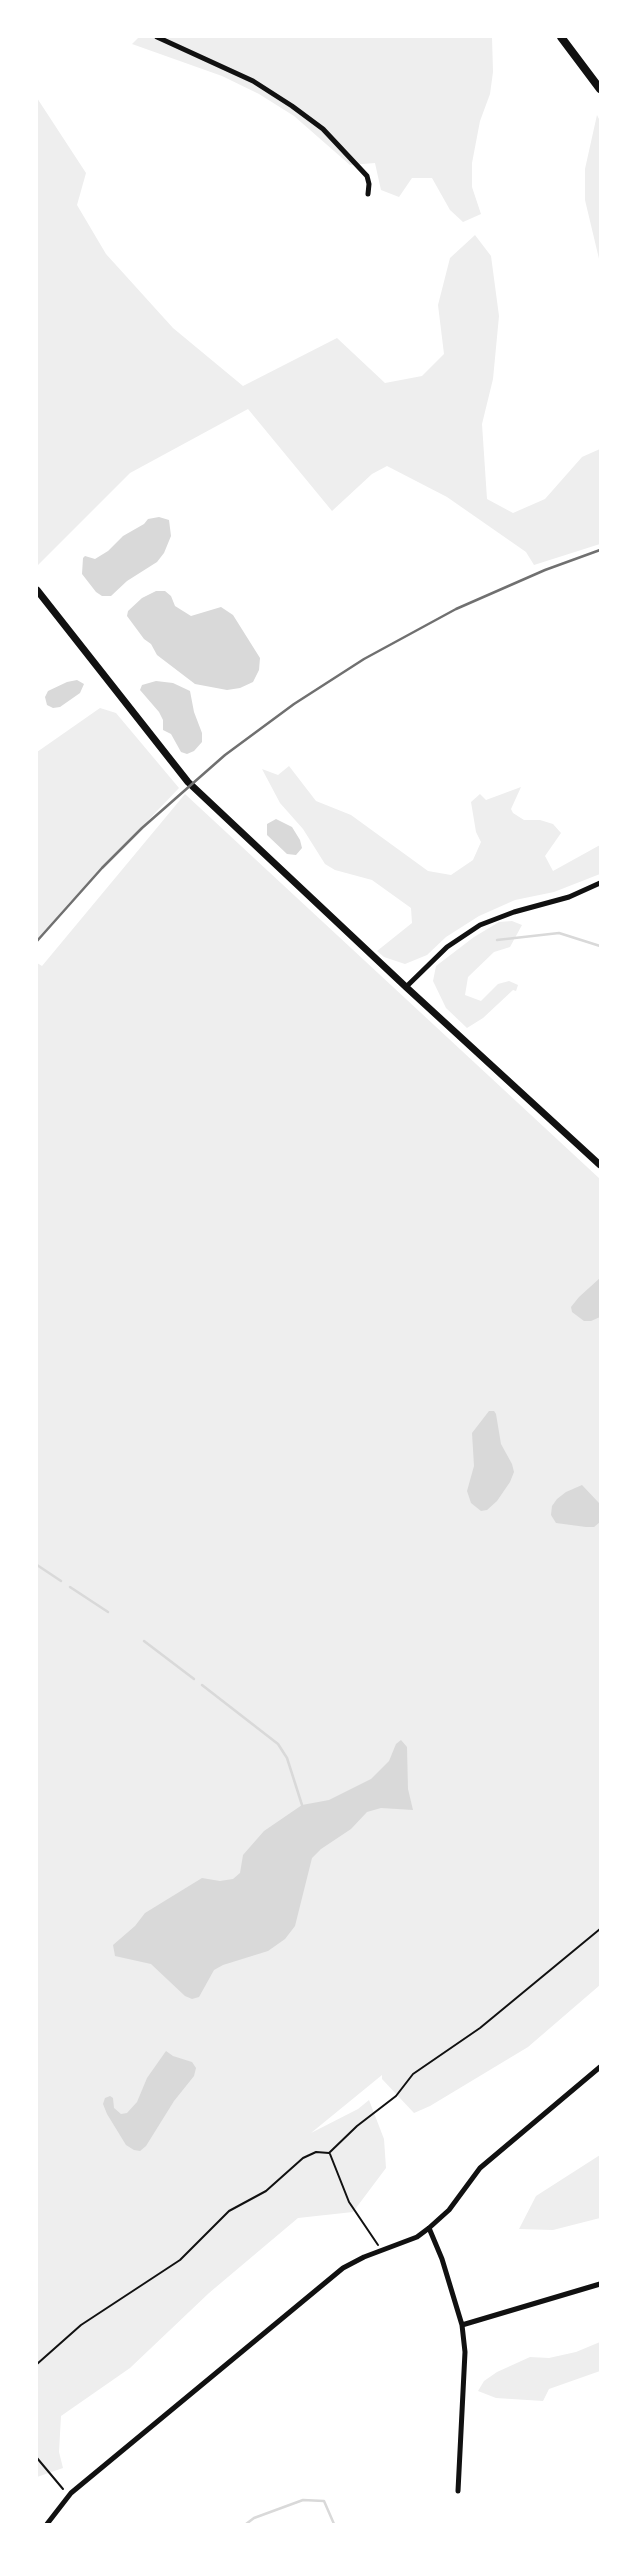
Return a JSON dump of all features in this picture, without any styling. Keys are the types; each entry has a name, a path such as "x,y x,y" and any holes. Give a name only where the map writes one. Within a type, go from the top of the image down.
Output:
{"main road":[{"path":"561,37 600,89"}],"street":[{"path":"157,37 253,81 323,129 367,176 368,194"},
{"path":"37,590 188,782 600,1165"},
{"path":"406,987 447,947 480,925 514,912 569,897 600,883"},
{"path":"47,2524 68,2495 343,2268 418,2237 429,2228 449,2210 480,2168 600,2067"},
{"path":"429,2228 442,2259 461,2325 465,2371 458,2491"},
{"path":"461,2325 600,2284"}],"path":[{"path":"37,2364 81,2325 180,2260 229,2211 265,2191 303,2158 316,2152 330,2153 357,2126 396,2096 413,2074 480,2028 600,1929"},
{"path":"330,2153 349,2202 381,2251"},
{"path":"37,2458 68,2495"}],"shaded area":[{"path":"139,37 492,37 493,72 490,94 480,121 472,163 472,187 481,214 463,222 450,210 432,178 412,178 399,197 381,190 375,163 350,165 294,116 259,94 222,76 132,44"},
{"path":"37,98 86,173 77,205 106,254 173,328 243,386 337,338 385,383 422,376 444,354 438,305 450,258 475,235 491,256 499,316 493,379 482,424 487,499 513,513 545,499 582,457 600,449 600,544 534,565 526,552 447,497 387,466 372,474 332,511 248,409 130,473 37,566"},
{"path":"597,115 600,121 600,263 585,200 585,169"},
{"path":"159,517 169,520 171,536 157,562 127,581 111,596 102,596 96,592 82,574 83,558 85,556 95,559 148,519"},
{"path":"156,591 165,591 171,596 175,606 191,616 221,607 233,615 260,658 259,670 253,682 227,690 195,684 157,655 127,616 128,611 142,598"},
{"path":"77,680 84,684 80,693 60,707 47,705 45,697 48,691"},
{"path":"156,681 173,683 190,691 202,733 202,742 194,751 187,754 181,752 171,734 163,730 163,720 159,712 140,690 142,685"},
{"path":"100,708 116,713 179,788 69,903 37,941 37,752"},
{"path":"289,766 316,801 351,815 428,871 451,875 473,860 481,842 476,832 471,802 480,794 486,800 521,787 511,809 513,813 524,820 540,820 553,824 561,833 545,856 553,871 600,845 600,874 554,892 515,900 479,916 446,937 427,955 405,964 384,957 377,951 412,923 411,908 372,880 335,870 325,864 303,829 280,803 262,769 278,775"},
{"path":"185,794 600,1179 600,1985 528,2047 430,2106 414,2113 382,2079 382,2075 311,2133 358,2109 369,2100 384,2139 386,2168 353,2212 298,2218 209,2293 130,2368 61,2416 59,2452 63,2468 37,2477 37,963 42,966"},
{"path":"276,819 292,827 300,840 302,848 296,855 287,854 267,835 267,824"},
{"path":"512,921 522,925 510,947 494,952 468,977 465,995 481,1001 498,984 509,981 518,985 516,991 513,990 483,1018 467,1028 446,1008 433,981 436,966 499,922"},
{"path":"600,1278 600,1317 584,1321 572,1312 571,1307"},
{"path":"489,1411 496,1414 501,1444 514,1472 497,1501 487,1510 481,1511 471,1503 467,1491 474,1466 472,1433"},
{"path":"582,1485 599,1503 600,1522 594,1527 556,1523 551,1515 552,1506 566,1492"},
{"path":"401,1740 407,1747 408,1789 413,1810 381,1808 367,1812 351,1829 312,1858 295,1926 285,1939 268,1951 214,1970 199,1997 192,1999 185,1996 151,1964 115,1956 113,1945 135,1926 145,1913 202,1878 220,1881 233,1879 240,1873 243,1855 264,1831 302,1805 329,1800 371,1779 389,1761 396,1744"},
{"path":"166,2051 192,2062 196,2068 194,2076 174,2101 146,2146 140,2151 134,2150 126,2145 103,2104 105,2098 110,2096 113,2098 114,2108 121,2114 127,2113 137,2102 147,2078"},
{"path":"600,2155 600,2218 553,2230 519,2229 536,2196"},
{"path":"600,2342 600,2371 549,2389 543,2401 496,2398 478,2391 484,2381 497,2372 530,2357 549,2358 576,2352"}],"waterway":[{"path":"497,940 559,933 600,946"},
{"path":"37,1565 61,1581"},
{"path":"70,1587 108,1612"},
{"path":"144,1641 194,1679"},
{"path":"202,1685 278,1744 287,1758 302,1805"},
{"path":"246,2524 254,2518 303,2500 324,2501 334,2524"}],"railway":[{"path":"37,941 142,828 225,755 294,704 364,659 456,609 545,570 600,550"}]}
